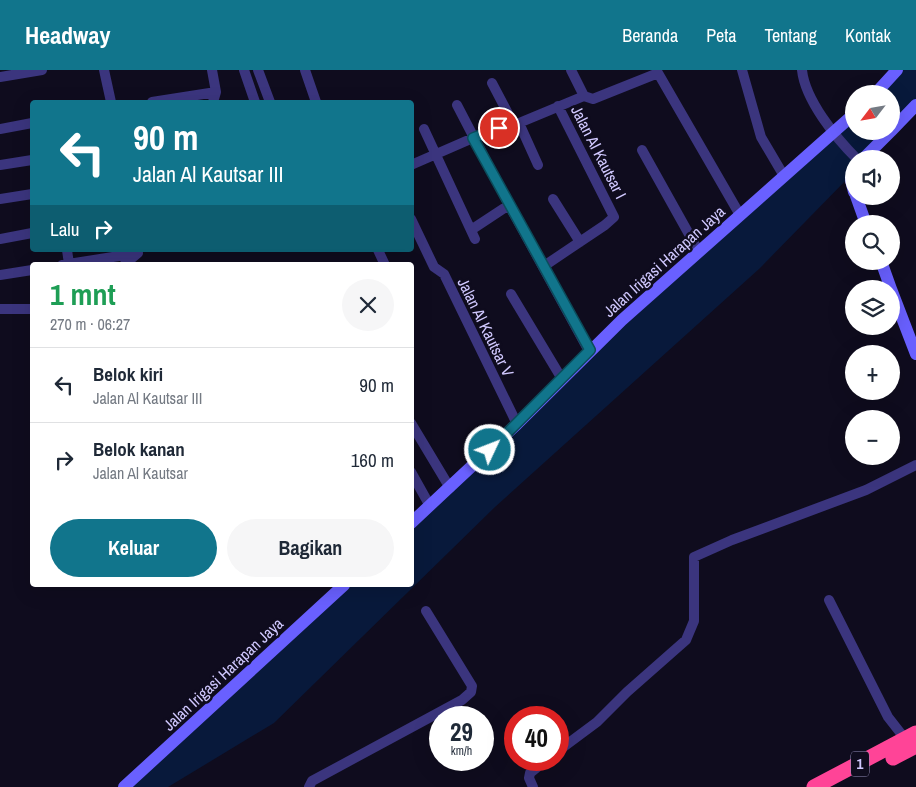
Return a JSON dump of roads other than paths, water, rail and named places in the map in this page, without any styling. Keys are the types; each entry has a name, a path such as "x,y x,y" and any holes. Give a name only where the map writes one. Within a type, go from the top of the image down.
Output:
{"highway":[{"name":"1","path":"814,787 913,745"},
{"name":"1","path":"836,787 913,745"}],"street":[{"path":"0,77 42,70"},
{"path":"104,70 111,100"},
{"path":"177,100 215,97 212,70"},
{"path":"244,70 254,100"},
{"path":"258,70 269,100"},
{"path":"305,70 315,100"},
{"path":"571,70 584,96"},
{"path":"742,70 761,138 784,176"},
{"path":"802,70 808,93 837,136 849,150"},
{"path":"883,85 897,70"},
{"path":"414,164 473,138 584,96 593,99 663,71 740,215"},
{"path":"492,83 538,165"},
{"path":"457,105 509,205 590,350"},
{"path":"900,122 916,105"},
{"name":"Jalan Al Kautsar I","path":"544,266 614,217 558,106"},
{"path":"0,129 30,123"},
{"name":"Jalan Irigasi Harapan Jaya","path":"414,516 430,506 450,488 590,350 784,176 837,136 845,126"},
{"path":"424,129 473,234 509,205"},
{"path":"872,150 882,140"},
{"path":"642,150 699,252"},
{"path":"0,165 30,160"},
{"path":"0,196 30,194"},
{"path":"553,199 580,242"},
{"name":"Jalan Al Kautsar V","path":"414,225 434,267 444,274 517,424"},
{"path":"0,238 30,233"},
{"path":"77,262 133,252"},
{"path":"127,262 138,252"},
{"path":"0,275 30,270"},
{"path":"511,294 562,379"},
{"path":"0,308 30,309"},
{"path":"900,312 916,354"},
{"path":"414,428 450,488"},
{"path":"569,743 597,722 627,692 686,640 694,621 694,558 732,540 866,490 916,465"},
{"path":"414,477 430,506"},
{"name":"Jalan Irigasi Harapan Jaya","path":"124,787 342,587"},
{"path":"829,600 888,717 913,745"},
{"path":"309,787 312,781 390,741 462,700 471,692 472,686 426,611"},
{"path":"532,771 529,778 534,787"}],"water":[{"path":"897,70 916,70 916,105 900,122 900,85 883,85"},
{"path":"845,122 845,140 879,140 866,150 845,150 845,181 759,269 495,507 414,586 414,520"},
{"path":"342,587 413,587 274,723 168,787 124,787"}]}
